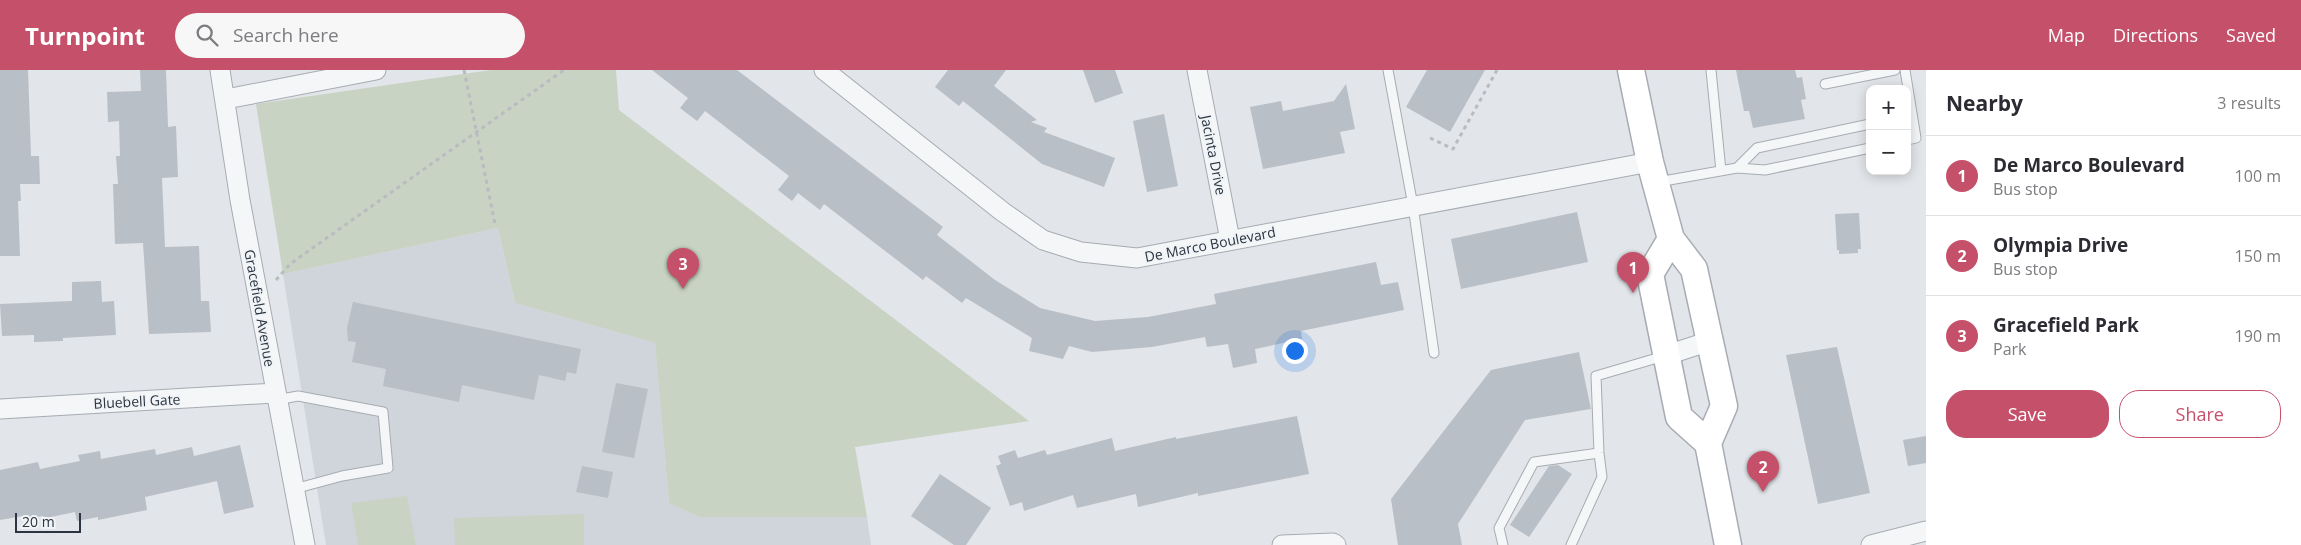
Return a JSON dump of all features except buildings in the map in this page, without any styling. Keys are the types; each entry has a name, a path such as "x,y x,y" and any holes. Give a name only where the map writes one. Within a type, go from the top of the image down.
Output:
{"main road":[{"path":"1632,70 1653,172 1672,240 1694,269 1724,406 1708,444 1728,545"},
{"path":"1672,240 1650,274 1679,417 1708,444"}],"street":[{"name":"Gracefield Avenue","path":"220,70 226,99 240,200 275,397 304,545"},
{"path":"226,99 376,70"},
{"name":"De Marco Boulevard","path":"824,70 1003,212 1043,240 1081,252 1137,258 1413,206 1653,172"},
{"name":"Jacinta Drive","path":"1197,70 1230,240"},
{"path":"1667,355 1710,341"},
{"name":"Bluebell Gate","path":"0,409 275,397"},
{"path":"1871,545 1926,531"},
{"path":"1282,545 1332,543 1336,545"}],"lane":[{"path":"1388,70 1413,206 1434,353"},
{"path":"1710,70 1721,171"},
{"path":"1825,84 1895,70"},
{"path":"1905,70 1916,138 1911,139"},
{"path":"1738,168 1756,148 1866,125"},
{"path":"1653,172 1721,171 1738,168 1764,170 1866,149"},
{"path":"1570,545 1602,478 1599,453 1596,376 1667,355"},
{"path":"275,397 298,396 384,412 388,468 342,476 294,489"},
{"path":"1503,545 1499,528 1534,462 1599,453"}],"path":[{"path":"464,70 478,131 495,224"},
{"path":"259,299 290,264 564,70"},
{"path":"1430,138 1453,149 1496,70"}],"shaded area":[{"path":"498,228 515,303 655,343 669,503 699,517 867,517 871,545 326,545 283,274"}],"green space":[{"path":"491,70 616,70 619,110 1029,421 855,447 867,517 699,517 669,503 655,343 515,303 498,228 283,274 256,104"},
{"path":"407,496 416,545 358,545 351,503"},
{"path":"584,514 584,545 455,545 454,518"}],"place":[{"name":"Gracefield Park","path":"683,289"},
{"name":"De Marco Boulevard","path":"1633,293"},
{"name":"Olympia Drive","path":"1763,492"}]}
